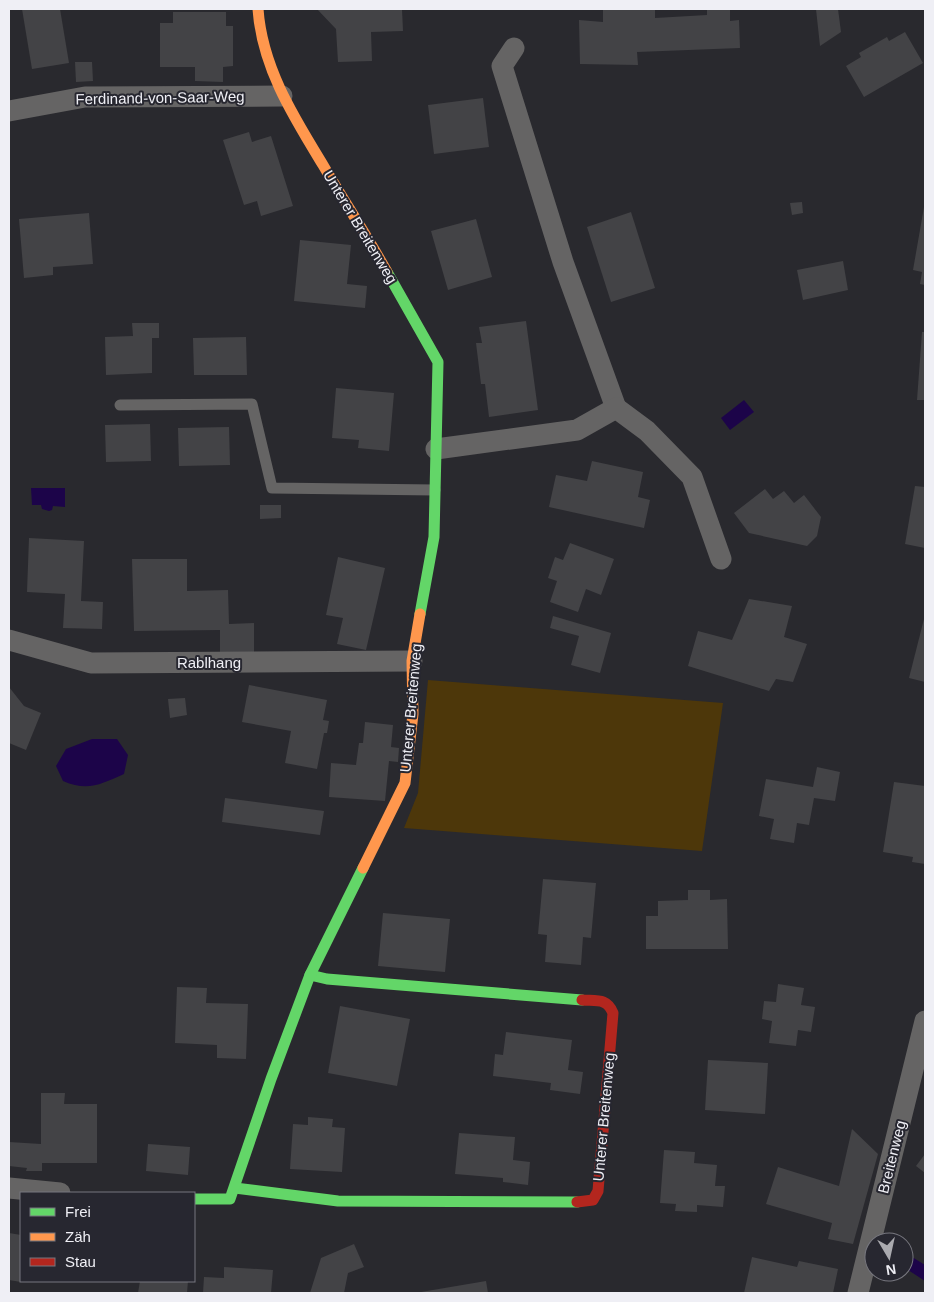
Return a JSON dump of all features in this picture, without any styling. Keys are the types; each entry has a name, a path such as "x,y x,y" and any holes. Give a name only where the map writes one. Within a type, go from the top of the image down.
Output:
{"street":[{"name":"Unterer Breitenweg","path":"258,9 259,25 267,60 282,96 377,254 438,362 434,537 412,661 413,714 405,783 310,975 271,1079 235,1188 338,1201 586,1202 593,1200 598,1191 612,1013 610,1006 605,1002 327,979 310,975"},
{"path":"514,48 502,66 563,262 616,408 647,431 692,477 720,559"},
{"name":"Ferdinand-von-Saar-Weg","path":"9,112 85,97 282,96"},
{"path":"436,449 577,430 616,408"},
{"name":"Rablhang","path":"9,640 91,663 412,661"},
{"name":"Breitenweg","path":"858,1293 925,1021"},
{"path":"9,1188 50,1192"},
{"path":"195,1199 230,1199 235,1188"}],"lane":[{"path":"120,404 252,404 272,488 435,490"}],"shaded area":[{"path":"744,400 754,412 730,430 721,418"},
{"path":"31,488 65,488 65,507 53,506 52,510 49,511 42,509 41,505 32,505"},
{"path":"428,680 723,703 702,851 404,828 418,793"},
{"path":"92,739 117,739 128,755 124,774 101,784 87,786 63,781 56,766 66,749"},
{"path":"914,1258 925,1265 925,1281 914,1274"}],"building":[{"path":"22,9 60,9 69,63 32,69"},
{"path":"317,9 402,9 403,31 371,32 372,61 338,62 336,29"},
{"path":"603,9 655,9 655,18 707,15 707,9 730,9 730,21 739,20 740,48 637,52 638,65 580,64 579,20 603,22"},
{"path":"816,9 838,9 841,32 820,46"},
{"path":"173,12 226,12 226,26 233,26 233,66 223,67 223,82 195,81 195,67 160,67 160,23 173,23"},
{"path":"905,32 923,63 864,97 846,66 861,57 859,53 887,37 889,41"},
{"path":"75,62 92,62 93,81 76,82"},
{"path":"483,98 489,147 434,154 428,105"},
{"path":"249,132 252,142 271,136 293,206 261,216 257,201 244,205 223,140"},
{"path":"802,202 803,213 792,215 790,203"},
{"path":"924,207 925,285 920,284 922,272 913,270"},
{"path":"631,212 655,288 611,302 587,227"},
{"path":"89,213 93,264 53,267 53,275 24,278 19,219"},
{"path":"476,219 492,277 448,290 431,231"},
{"path":"300,240 351,245 347,284 367,286 365,308 294,301"},
{"path":"843,261 848,290 803,300 797,270"},
{"path":"526,321 538,410 489,417 485,384 481,384 476,343 482,343 479,327"},
{"path":"132,323 159,323 159,338 152,338 152,373 106,375 105,337 133,336"},
{"path":"922,332 925,332 925,400 917,400"},
{"path":"246,337 247,375 194,375 193,338"},
{"path":"336,388 394,393 389,451 358,448 359,440 332,438"},
{"path":"150,424 151,461 106,462 105,425"},
{"path":"229,427 230,465 179,466 178,428"},
{"path":"592,461 643,472 638,497 650,500 644,528 549,507 556,475 587,481"},
{"path":"915,486 925,487 925,548 905,544"},
{"path":"765,489 773,499 784,491 794,503 804,495 821,517 817,536 807,546 749,533 734,513"},
{"path":"260,505 281,505 281,518 260,519"},
{"path":"29,538 84,541 81,601 103,602 102,629 63,628 65,594 27,592"},
{"path":"570,543 614,559 601,595 586,589 578,612 550,602 557,581 548,578 555,557 563,560"},
{"path":"338,557 385,568 366,650 337,644 343,618 326,615"},
{"path":"132,559 187,559 187,591 228,590 229,624 254,623 254,652 220,653 220,630 134,631"},
{"path":"749,599 792,606 784,637 807,644 793,682 776,679 769,691 688,666 698,631 732,640"},
{"path":"925,615 925,682 909,678"},
{"path":"553,616 611,633 600,673 571,665 579,636 550,628"},
{"path":"249,685 327,700 323,720 329,721 327,733 324,733 317,769 285,763 291,731 242,722"},
{"path":"9,687 24,706 41,713 26,750 9,743"},
{"path":"185,698 187,715 170,718 168,699"},
{"path":"365,722 393,725 391,747 399,748 398,762 389,761 385,801 329,797 331,763 356,765 359,743 363,743"},
{"path":"817,767 840,772 835,801 814,798 809,825 797,823 794,843 770,839 774,819 759,816 766,779 813,787"},
{"path":"894,782 925,786 925,864 912,862 913,857 883,852"},
{"path":"225,798 324,811 320,835 222,822"},
{"path":"543,879 596,883 591,938 583,937 581,965 545,962 547,935 538,934"},
{"path":"688,890 710,890 710,900 727,899 728,949 646,949 646,916 658,916 658,901 688,900"},
{"path":"383,913 450,919 445,972 378,966"},
{"path":"778,984 804,988 801,1005 815,1007 811,1032 798,1030 796,1046 769,1043 772,1021 762,1019 764,1001 776,1002"},
{"path":"177,987 207,988 206,1003 248,1004 246,1059 217,1058 217,1045 175,1043"},
{"path":"340,1006 410,1019 397,1086 328,1073"},
{"path":"506,1032 572,1040 568,1070 583,1072 580,1094 550,1090 551,1083 493,1076 495,1054 503,1055"},
{"path":"708,1060 768,1063 765,1114 705,1110"},
{"path":"41,1093 65,1093 64,1104 97,1104 97,1163 42,1163 42,1171 26,1171 27,1168 9,1166 9,1142 41,1144"},
{"path":"308,1117 333,1119 332,1127 345,1128 342,1172 290,1169 293,1124 308,1125"},
{"path":"852,1129 878,1154 853,1244 828,1239 832,1223 766,1204 778,1167 839,1186"},
{"path":"459,1133 515,1137 513,1160 530,1162 528,1185 503,1182 503,1178 455,1174"},
{"path":"148,1144 190,1147 188,1175 146,1171"},
{"path":"664,1150 695,1152 694,1163 717,1165 715,1186 725,1186 723,1207 697,1205 697,1212 675,1211 676,1204 660,1203"},
{"path":"925,1154 925,1173 916,1166"},
{"path":"9,1233 20,1235 20,1282 9,1280"},
{"path":"354,1244 364,1267 348,1273 344,1293 310,1293 321,1258"},
{"path":"752,1257 797,1267 799,1261 838,1269 833,1293 744,1293"},
{"path":"224,1267 273,1270 271,1293 203,1293 204,1277 224,1278"},
{"path":"486,1281 488,1293 421,1293 421,1292"},
{"path":"140,1282 188,1282 187,1293 138,1293"}],"traffic: fast":[{"path":"387,272 438,362 434,537 420,614"},
{"path":"195,1199 230,1199 271,1079 310,975 363,868"},
{"path":"310,975 327,979 582,1000"},
{"path":"235,1188 338,1201 577,1202"}],"traffic: slow":[{"path":"258,9 261,30 272,71 290,109 387,272"},
{"path":"363,868 405,783 413,714 412,661 420,614"}],"traffic: jam":[{"path":"577,1202 593,1200 598,1191 613,1013 611,1008 605,1003 582,1000"}]}
